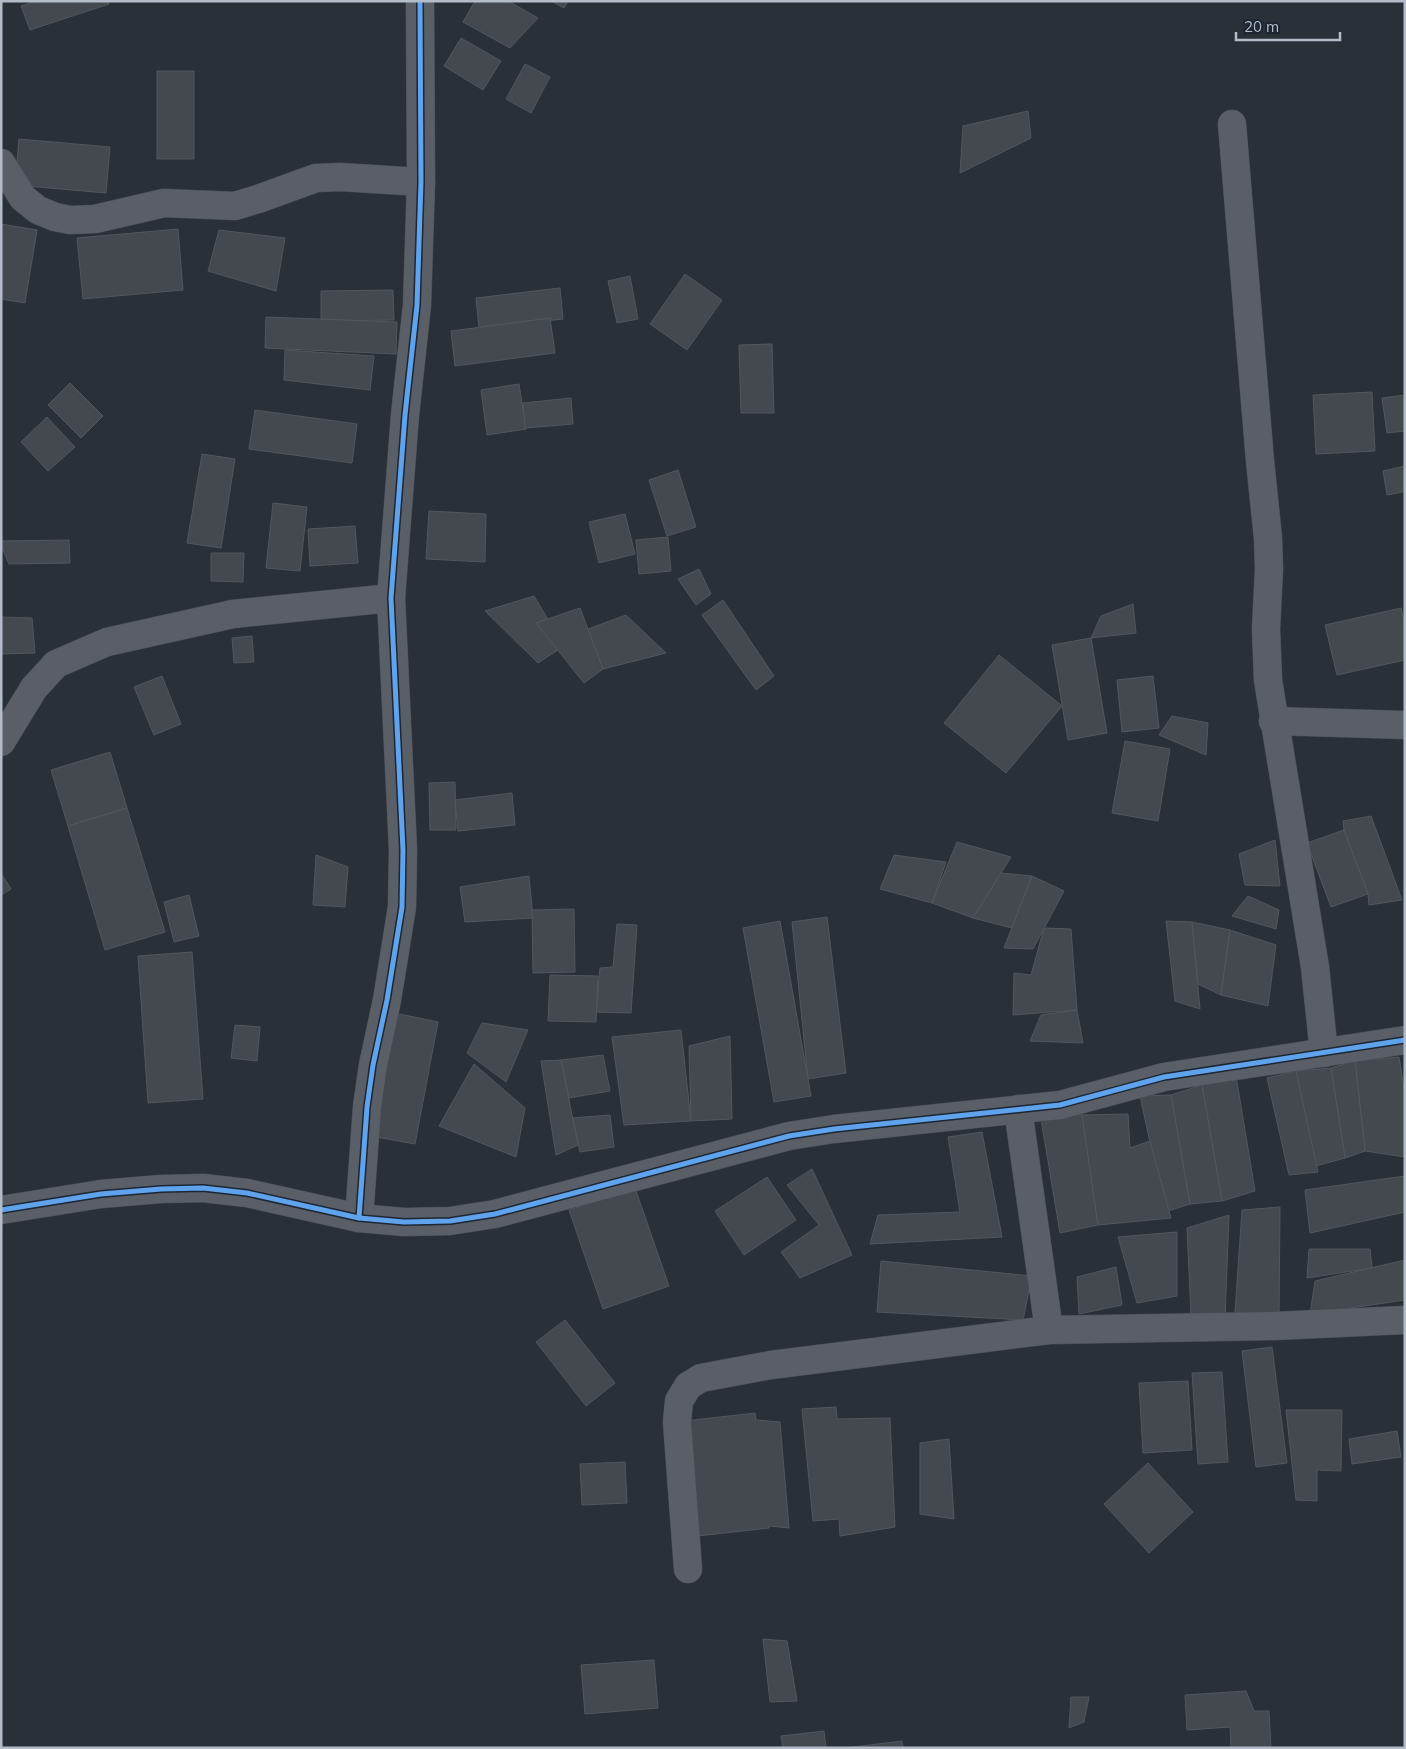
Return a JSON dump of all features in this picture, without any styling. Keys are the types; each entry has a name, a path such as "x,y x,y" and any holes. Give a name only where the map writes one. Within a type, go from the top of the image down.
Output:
{"street":[{"path":"359,1218 367,1107 373,1064 387,1000 402,907 403,850 391,598 405,415 417,305 421,182 420,1"},
{"path":"1232,124 1268,538 1269,569 1266,629 1268,680 1273,721 1315,967 1324,1053"},
{"path":"1,163 23,198 38,210 55,218 70,220 95,220 164,203 235,206 258,200 316,178 340,177 421,182"},
{"path":"1,742 34,688 56,664 107,642 233,614 391,598"},
{"path":"1273,721 1405,725"},
{"path":"1,1210 101,1194 203,1188 247,1193 359,1218 404,1222 450,1221 495,1214 788,1136 834,1129 1060,1105 1164,1077 1405,1040"},
{"path":"1018,1109 1049,1330"},
{"path":"688,1569 677,1422 679,1401 688,1386 701,1378 771,1364 1049,1330 1274,1326 1405,1320"}],"building":[{"path":"36,1 108,1 109,4 30,30 21,6"},
{"path":"475,1 508,1 538,18 510,48 463,22"},
{"path":"551,1 568,1 564,8"},
{"path":"461,38 501,61 483,90 444,66"},
{"path":"525,64 550,77 531,113 506,99"},
{"path":"157,71 194,71 194,159 157,159"},
{"path":"1028,111 1031,138 960,173 963,126"},
{"path":"19,139 110,147 106,193 15,185"},
{"path":"1,224 37,230 25,303 1,299"},
{"path":"178,229 183,290 83,299 77,238"},
{"path":"219,230 285,238 276,291 208,271"},
{"path":"685,274 722,300 687,350 650,324"},
{"path":"630,276 638,319 617,323 608,281"},
{"path":"560,288 563,319 479,328 476,298"},
{"path":"393,290 394,320 321,321 321,291"},
{"path":"266,317 397,322 396,354 265,348"},
{"path":"550,318 555,353 455,366 451,331"},
{"path":"772,344 774,413 741,413 739,345"},
{"path":"285,350 374,356 370,390 284,380"},
{"path":"70,383 103,416 81,438 48,405"},
{"path":"519,384 526,429 487,435 481,390"},
{"path":"1372,392 1375,451 1316,454 1313,395"},
{"path":"1405,395 1405,431 1387,433 1382,398"},
{"path":"571,398 573,424 525,428 523,403"},
{"path":"255,410 357,424 352,463 249,449"},
{"path":"47,417 75,447 48,471 21,442"},
{"path":"202,454 235,459 221,548 187,543"},
{"path":"1405,466 1403,492 1387,495 1383,471"},
{"path":"678,470 696,527 667,536 649,480"},
{"path":"273,503 307,507 300,571 266,568"},
{"path":"429,511 486,514 485,562 426,559"},
{"path":"625,514 635,554 599,563 589,522"},
{"path":"355,526 358,563 310,566 308,529"},
{"path":"668,537 671,571 639,574 636,540"},
{"path":"69,540 70,563 9,564 1,545 1,541"},
{"path":"211,553 244,553 243,582 211,581"},
{"path":"699,569 711,594 696,605 678,579"},
{"path":"534,596 564,646 538,663 485,611"},
{"path":"723,600 774,676 756,690 702,615"},
{"path":"1133,604 1136,633 1091,638 1101,616"},
{"path":"580,608 603,669 584,683 536,623"},
{"path":"1401,608 1405,624 1405,660 1337,675 1325,625"},
{"path":"626,615 666,653 603,669 588,629"},
{"path":"1,617 32,618 35,653 1,654"},
{"path":"252,636 254,662 234,663 232,638"},
{"path":"1091,638 1107,733 1068,740 1052,645"},
{"path":"999,655 1062,706 1006,773 944,723"},
{"path":"162,676 181,724 154,735 134,687"},
{"path":"1153,676 1159,728 1122,732 1117,680"},
{"path":"1172,716 1208,723 1206,755 1159,735"},
{"path":"1125,741 1170,749 1158,821 1112,813"},
{"path":"110,752 127,808 68,826 51,770"},
{"path":"455,782 456,830 430,830 429,783"},
{"path":"512,793 515,825 458,831 455,800"},
{"path":"127,808 165,932 105,950 68,826"},
{"path":"1371,816 1402,900 1369,905 1368,894 1344,830 1343,821"},
{"path":"1344,830 1368,894 1331,907 1307,843"},
{"path":"1275,840 1280,886 1245,885 1239,854"},
{"path":"957,842 1011,857 973,918 932,903"},
{"path":"316,855 348,867 345,907 313,905"},
{"path":"894,855 946,862 932,903 880,889"},
{"path":"1,873 11,889 1,895"},
{"path":"1001,873 1032,876 1012,928 973,918"},
{"path":"529,876 533,918 465,922 460,887"},
{"path":"1032,876 1064,891 1033,949 1004,948"},
{"path":"189,895 199,936 174,942 164,902"},
{"path":"1248,896 1279,910 1276,929 1232,916"},
{"path":"574,909 575,972 533,973 532,910"},
{"path":"827,917 846,1073 808,1079 792,922"},
{"path":"780,921 811,1096 774,1102 743,928"},
{"path":"1166,921 1192,922 1200,1009 1175,1001"},
{"path":"1192,922 1230,930 1221,995 1198,984"},
{"path":"617,924 637,925 631,1013 596,1012 600,968 613,967"},
{"path":"1044,928 1071,929 1077,1010 1013,1015 1014,973 1031,975"},
{"path":"1230,930 1276,945 1268,1006 1221,995"},
{"path":"192,952 203,1099 148,1103 138,956"},
{"path":"550,975 598,976 596,1022 548,1021"},
{"path":"1077,1010 1083,1043 1030,1041 1041,1015"},
{"path":"395,1013 438,1022 415,1144 371,1136"},
{"path":"482,1023 528,1030 506,1082 467,1053"},
{"path":"235,1025 260,1027 257,1061 231,1058"},
{"path":"681,1030 691,1121 624,1125 612,1037"},
{"path":"730,1036 732,1119 691,1121 689,1046"},
{"path":"603,1055 610,1091 569,1098 561,1060"},
{"path":"1399,1057 1405,1095 1405,1157 1365,1151 1355,1061"},
{"path":"561,1060 578,1145 556,1155 541,1061"},
{"path":"1355,1061 1365,1151 1345,1158 1331,1068"},
{"path":"474,1064 525,1108 516,1157 439,1126"},
{"path":"1331,1068 1345,1158 1316,1166 1296,1071"},
{"path":"1296,1071 1318,1172 1289,1175 1267,1078"},
{"path":"1236,1076 1255,1191 1222,1201 1202,1085"},
{"path":"1202,1085 1222,1201 1190,1204 1171,1095"},
{"path":"1171,1095 1190,1204 1165,1212 1140,1096"},
{"path":"1081,1103 1098,1225 1060,1233 1040,1113"},
{"path":"1128,1114 1130,1148 1150,1141 1171,1218 1098,1225 1082,1115"},
{"path":"610,1115 614,1147 580,1152 573,1118"},
{"path":"982,1132 1002,1237 870,1244 878,1215 960,1212 948,1137"},
{"path":"812,1169 852,1255 800,1278 781,1252 819,1225 787,1185"},
{"path":"1405,1176 1405,1212 1310,1233 1305,1190"},
{"path":"767,1177 796,1220 744,1255 715,1211"},
{"path":"635,1188 669,1286 603,1309 569,1210"},
{"path":"1280,1207 1279,1318 1235,1312 1242,1210"},
{"path":"1229,1215 1225,1319 1191,1315 1187,1228"},
{"path":"1177,1232 1177,1296 1137,1303 1118,1237"},
{"path":"1309,1249 1370,1249 1372,1268 1307,1278"},
{"path":"1405,1260 1405,1300 1310,1314 1315,1281"},
{"path":"881,1261 1032,1276 1023,1320 877,1312"},
{"path":"1116,1267 1122,1305 1079,1314 1077,1277"},
{"path":"565,1320 615,1383 586,1406 536,1342"},
{"path":"1272,1347 1287,1463 1256,1467 1242,1351"},
{"path":"1222,1372 1228,1462 1198,1464 1192,1373"},
{"path":"1188,1381 1192,1450 1143,1453 1139,1383"},
{"path":"836,1407 837,1419 890,1418 895,1527 840,1536 839,1519 813,1521 802,1409"},
{"path":"1286,1410 1342,1410 1341,1471 1317,1470 1317,1501 1296,1500"},
{"path":"755,1413 756,1420 780,1422 789,1528 769,1526 769,1528 698,1536 685,1421"},
{"path":"1397,1431 1401,1457 1352,1464 1349,1439"},
{"path":"949,1439 954,1519 920,1514 920,1443"},
{"path":"625,1462 627,1503 582,1505 580,1464"},
{"path":"1148,1463 1193,1512 1149,1553 1104,1504"},
{"path":"763,1639 787,1641 797,1701 770,1702"},
{"path":"654,1660 658,1708 585,1714 581,1665"},
{"path":"1246,1691 1254,1711 1269,1711 1271,1748 1231,1748 1230,1727 1187,1730 1185,1695"},
{"path":"1071,1697 1089,1697 1084,1722 1069,1728"},
{"path":"824,1731 826,1748 783,1748 781,1736"},
{"path":"902,1741 903,1748 845,1748"}],"cycle path":[{"path":"359,1218 367,1107 402,907 403,850 391,598 405,415 417,305 421,182 420,1"},
{"path":"1,1210 101,1194 203,1188 247,1193 359,1218 404,1222 450,1221 495,1214 789,1136 834,1129 1060,1105 1164,1077 1405,1040"}]}
